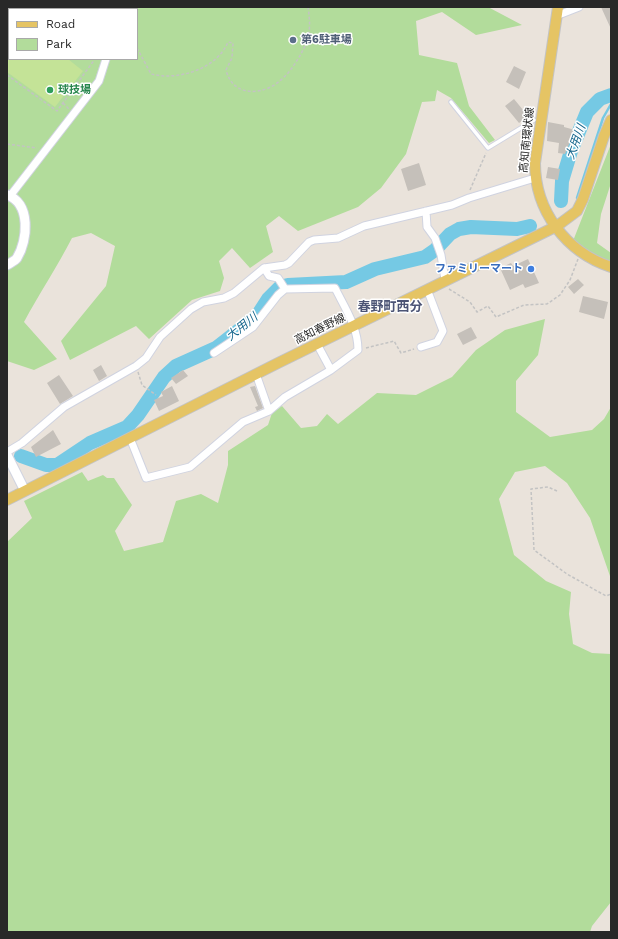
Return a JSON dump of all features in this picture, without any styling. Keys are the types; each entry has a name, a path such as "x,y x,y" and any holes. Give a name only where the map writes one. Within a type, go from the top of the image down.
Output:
{"main road":[{"name":"高知南環状線","path":"557,12 535,163 535,178 543,207 565,239 580,252 596,262 611,267"},
{"name":"高知春野線","path":"7,500 354,325 557,226 577,211 583,199 604,136 611,120"}],"street":[{"path":"557,12 579,7"},
{"path":"7,265 16,259 26,223 18,202 8,195 99,81 106,60"},
{"path":"7,452 22,442 64,407 136,366 146,358 160,337 191,309 203,302 224,298 234,293 264,268 289,263 309,242 314,240 338,238 364,226 426,211 535,178"},
{"path":"426,211 426,227 435,238 438,247 442,282"},
{"path":"130,438 146,478 190,467 242,422 269,411 285,397 331,370 358,350 358,341 354,325 336,288 284,286 277,277 269,276 264,268"},
{"path":"214,353 254,327 284,286"},
{"path":"421,347 437,342 442,332 427,289"},
{"path":"317,344 331,370"},
{"path":"256,374 269,411"},
{"path":"7,455 25,491"}],"lane":[{"path":"451,102 488,148 534,120"}],"path":[{"path":"138,50 151,74 167,77 195,71 224,52 228,42 233,43 232,58 226,70 229,80 238,89 250,91 265,89 281,80 290,70 306,45 310,23 308,7"},
{"path":"7,75 57,111 94,60"},
{"path":"63,103 70,110"},
{"path":"7,144 29,146 41,149"},
{"path":"466,199 488,148"},
{"path":"442,282 470,302 477,312 488,306 496,317 524,304 547,304 560,295 570,280 580,252"},
{"path":"358,350 394,341 401,353 421,347"},
{"path":"136,366 142,385 149,392 156,395"},
{"path":"557,491 548,487 531,488 534,550 567,574 606,596 611,594"}],"green space":[{"path":"7,7 488,7 522,25 476,35 442,12 416,21 419,55 457,63 469,106 495,140 489,143 451,98 437,90 435,101 422,102 406,154 381,188 358,207 298,231 279,216 266,226 273,252 250,268 232,248 219,261 224,278 220,291 192,300 149,339 136,326 70,360 61,341 106,286 115,246 91,233 72,238 24,322 57,359 34,370 7,361"},
{"name":"球技場","path":"7,7 102,7 8,8 8,60 69,60 83,71 55,107 7,72"},
{"path":"611,144 611,183 601,214 597,243 611,253 611,263 590,255 573,241"},
{"path":"545,319 538,355 516,381 516,412 550,437 592,430 604,419 611,407 611,579 590,518 567,483 545,466 515,472 499,499 514,555 546,581 571,592 569,614 573,644 592,653 611,654 611,902 592,926 590,932 7,932 7,542 32,518 24,501 82,472 88,481 103,475 107,478 114,478 132,505 115,531 124,551 163,542 176,501 201,494 218,503 228,465 228,451 268,425 272,413 282,406 301,428 317,426 327,414 338,424 377,393 416,395 452,377 476,350 505,330"}],"building":[{"path":"601,7 611,7 611,29"},
{"path":"514,66 526,72 519,89 506,82"},
{"path":"514,99 528,116 519,123 505,106"},
{"path":"548,122 564,125 564,127 575,130 565,154 558,153 559,143 547,141"},
{"path":"419,163 426,185 408,191 401,169"},
{"path":"548,167 560,169 558,180 546,178"},
{"path":"528,259 539,283 525,288 523,284 510,290 500,268 511,263 513,266"},
{"path":"578,279 584,285 574,294 568,287"},
{"path":"583,296 608,302 604,319 579,312"},
{"path":"471,327 477,338 463,345 457,334"},
{"path":"101,365 107,376 99,381 93,370"},
{"path":"183,370 188,376 176,384 171,378"},
{"path":"59,375 73,396 60,404 47,383"},
{"path":"172,386 179,401 159,411 154,400 163,396 161,392"},
{"path":"255,386 263,408 257,411 255,407 258,406 250,387"},
{"path":"53,430 61,444 36,457 31,447"}],"waterway":[{"name":"大用川","path":"561,201 562,181 571,151 587,112 600,99 611,95"},
{"path":"577,198 603,118 611,104"},
{"name":"大用川","path":"21,456 46,465 57,465 90,443 127,427 138,415 164,377 176,366 216,348 257,316 268,299 280,287 288,285 346,282 375,269 425,257 435,250 450,234 459,229 471,227 517,229 530,226"}],"place":[{"name":"第6駐車場","path":"293,40"},
{"name":"球技場","path":"50,90"},
{"name":"ファミリーマート","path":"531,269"}],"district":[{"name":"春野町西分","path":"390,307"}]}
